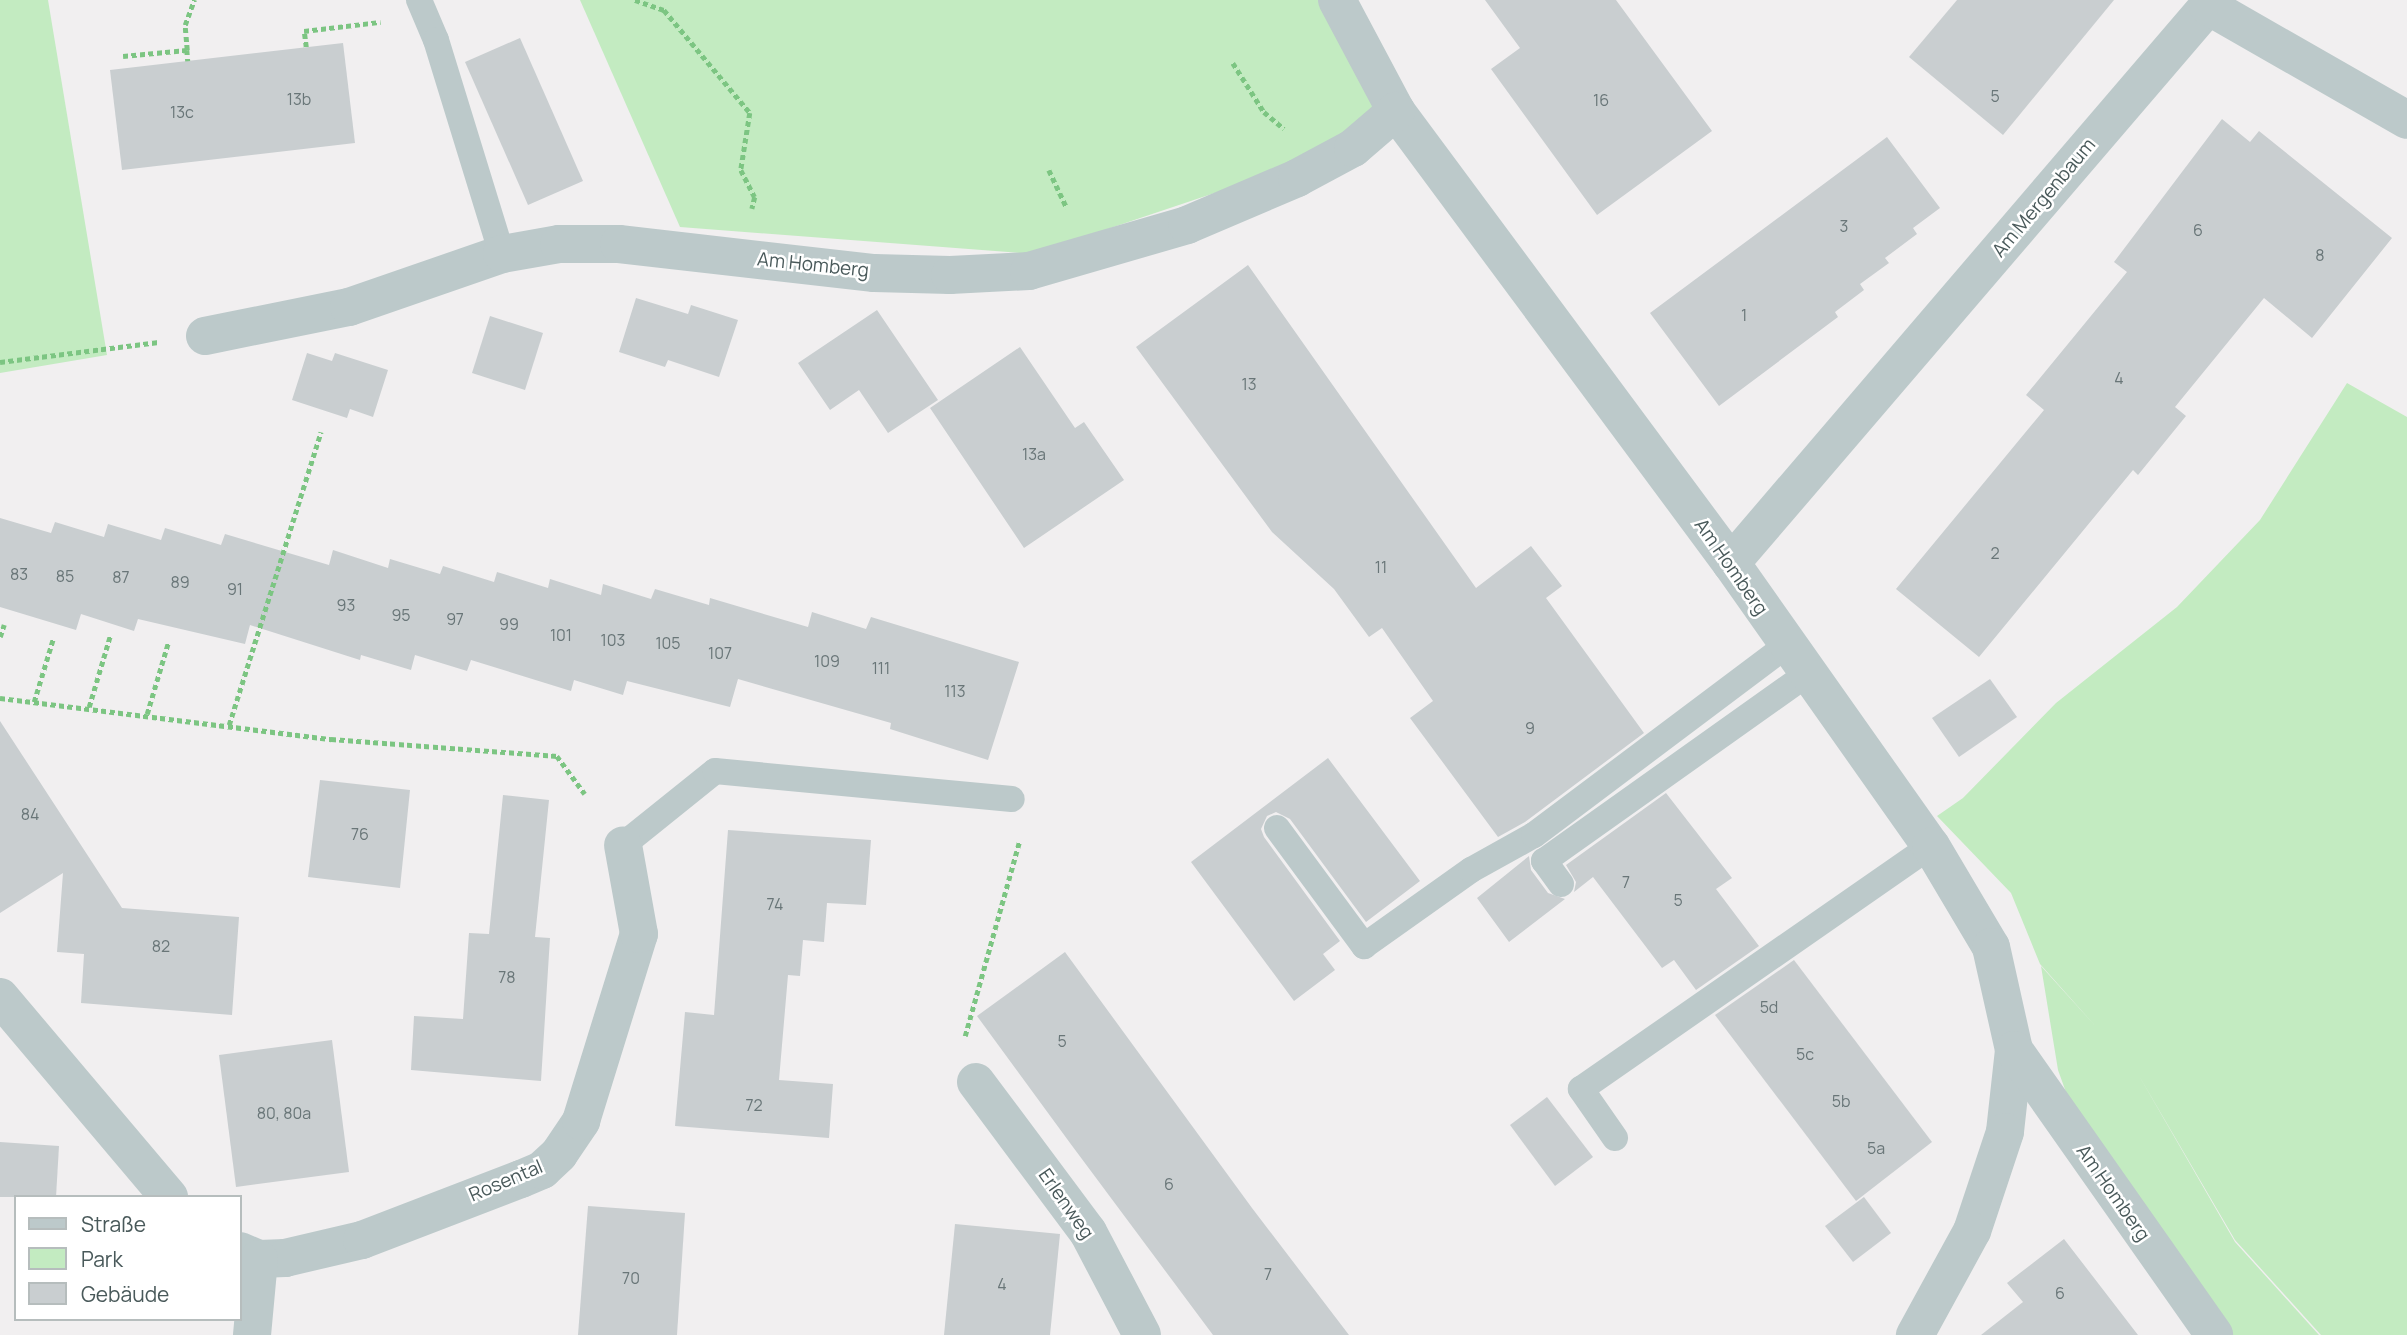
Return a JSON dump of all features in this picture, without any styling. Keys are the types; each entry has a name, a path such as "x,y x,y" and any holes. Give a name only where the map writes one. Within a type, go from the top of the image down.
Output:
{"street":[{"name":"Am Homberg","path":"1337,0 1396,111 1731,563 1796,660 1931,846 1991,947 2014,1050 2011,1096 1996,1169 1972,1231 1915,1335"},
{"name":"Am Mergenbaum","path":"1731,563 2208,6 2407,120"},
{"name":"Am Homberg","path":"205,336 349,307 502,254 559,244 619,244 874,272 950,275 1029,271 1187,225 1324,164 1353,148 1396,111"},
{"name":"Rosental","path":"252,1335 250,1255 314,1253 362,1240 531,1175 559,1154 581,1121 639,934 623,845"},
{"path":"0,997 167,1195"},
{"name":"Am Homberg","path":"2014,1050 2214,1335"},
{"name":"Erlenweg","path":"976,1082 1088,1232 1142,1335"}],"lane":[{"path":"422,9 502,254"},
{"path":"1276,828 1364,946 1471,870 1534,835 1796,660"},
{"path":"1561,884 1544,861 1796,660"},
{"path":"623,845 716,771 1012,799"},
{"path":"1615,1138 1581,1089 1931,846"}],"path":[{"path":"188,61 185,25 194,0"},
{"path":"635,0 664,10 750,113 741,170 755,197 740,257"},
{"path":"306,47 304,31 422,9"},
{"path":"123,56 187,50"},
{"path":"1233,63 1264,112 1324,164"},
{"path":"0,362 205,336"},
{"path":"229,725 321,432"},
{"path":"0,637 4,625"},
{"path":"89,707 110,636"},
{"path":"34,702 53,639"},
{"path":"147,714 168,643"},
{"path":"0,698 147,714 331,739 557,756 585,793"},
{"path":"976,1082 965,1037 1021,836"}],"green space":[{"path":"0,0 48,0 107,355 0,373"},
{"path":"580,0 1318,0 1390,134 1033,254 680,227"},
{"path":"2347,383 2407,417 2407,1335 2321,1335 2235,1240 2138,1074 2235,1242 2319,1335 2233,1335 2081,1134 2058,1070 2041,966 2098,1029 2040,964 2011,893 1937,816 1963,798 2056,703 2177,607 2260,520"}],"building":[{"path":"1485,0 1616,0 1712,131 1597,215 1491,69 1520,48"},
{"path":"1957,0 2114,0 2003,135 1909,57"},
{"path":"520,38 583,181 528,205 465,62"},
{"path":"343,43 355,143 122,170 110,70"},
{"path":"2222,119 2250,142 2259,131 2392,238 2312,338 2264,298 2175,407 2186,416 2138,475 2133,470 1979,657 1896,589 2044,410 2026,395 2127,272 2114,262"},
{"path":"1887,137 1940,208 1913,228 1917,234 1885,258 1889,263 1860,284 1864,290 1835,312 1838,317 1719,406 1650,313"},
{"path":"1248,265 1476,588 1531,546 1562,586 1546,598 1644,733 1525,822 1498,837 1410,718 1433,701 1382,628 1369,637 1334,589 1272,532 1136,347"},
{"path":"636,298 688,314 691,305 738,320 719,377 668,360 665,367 619,352"},
{"path":"877,310 938,400 888,433 859,390 830,410 798,363"},
{"path":"490,316 543,333 525,390 472,373"},
{"path":"1020,347 1075,428 1084,422 1124,480 1024,548 930,408"},
{"path":"307,353 332,361 335,353 388,370 373,417 350,409 347,418 292,400"},
{"path":"0,518 51,533 55,522 104,537 108,524 161,540 165,528 221,545 225,534 329,565 333,550 388,568 390,559 440,574 443,566 494,582 497,572 548,588 550,579 601,595 603,584 651,599 655,589 709,605 710,598 808,627 812,612 866,629 871,617 1019,662 988,760 890,729 891,723 738,679 730,707 627,681 623,695 574,680 571,691 471,660 467,671 415,655 411,670 361,655 360,660 250,625 245,644 138,619 134,631 81,614 76,630 0,607"},
{"path":"1990,679 2017,717 1959,757 1932,718"},
{"path":"0,721 122,908 239,917 232,1015 81,1003 84,954 57,952 63,873 0,913"},
{"path":"1328,758 1420,881 1366,922 1290,819 1276,812 1267,816 1261,829 1264,837 1340,941 1323,954 1335,970 1294,1001 1191,862"},
{"path":"320,780 410,790 400,888 308,877"},
{"path":"1666,793 1732,878 1716,889 1759,946 1696,990 1674,960 1662,968 1593,877 1574,892 1576,882 1566,865"},
{"path":"503,795 549,800 535,937 550,938 541,1081 411,1070 414,1016 463,1019 469,933 489,934"},
{"path":"728,830 871,840 866,905 827,903 824,942 803,940 800,976 788,975 779,1080 833,1084 829,1138 675,1126 685,1012 714,1015"},
{"path":"1529,856 1531,870 1548,893 1565,899 1509,942 1477,898"},
{"path":"1065,952 1252,1208 1349,1335 1213,1335 1070,1143 977,1016"},
{"path":"1794,960 1932,1142 1856,1201 1715,1015"},
{"path":"332,1040 349,1172 236,1187 219,1055"},
{"path":"1547,1097 1593,1157 1555,1186 1510,1125"},
{"path":"0,1142 59,1146 56,1195 0,1197"},
{"path":"1864,1197 1891,1233 1853,1262 1825,1226"},
{"path":"588,1206 685,1213 677,1335 578,1335"},
{"path":"955,1224 1060,1234 1050,1335 944,1335"},
{"path":"2064,1239 2138,1335 1981,1335 2023,1302 2007,1283"}]}
